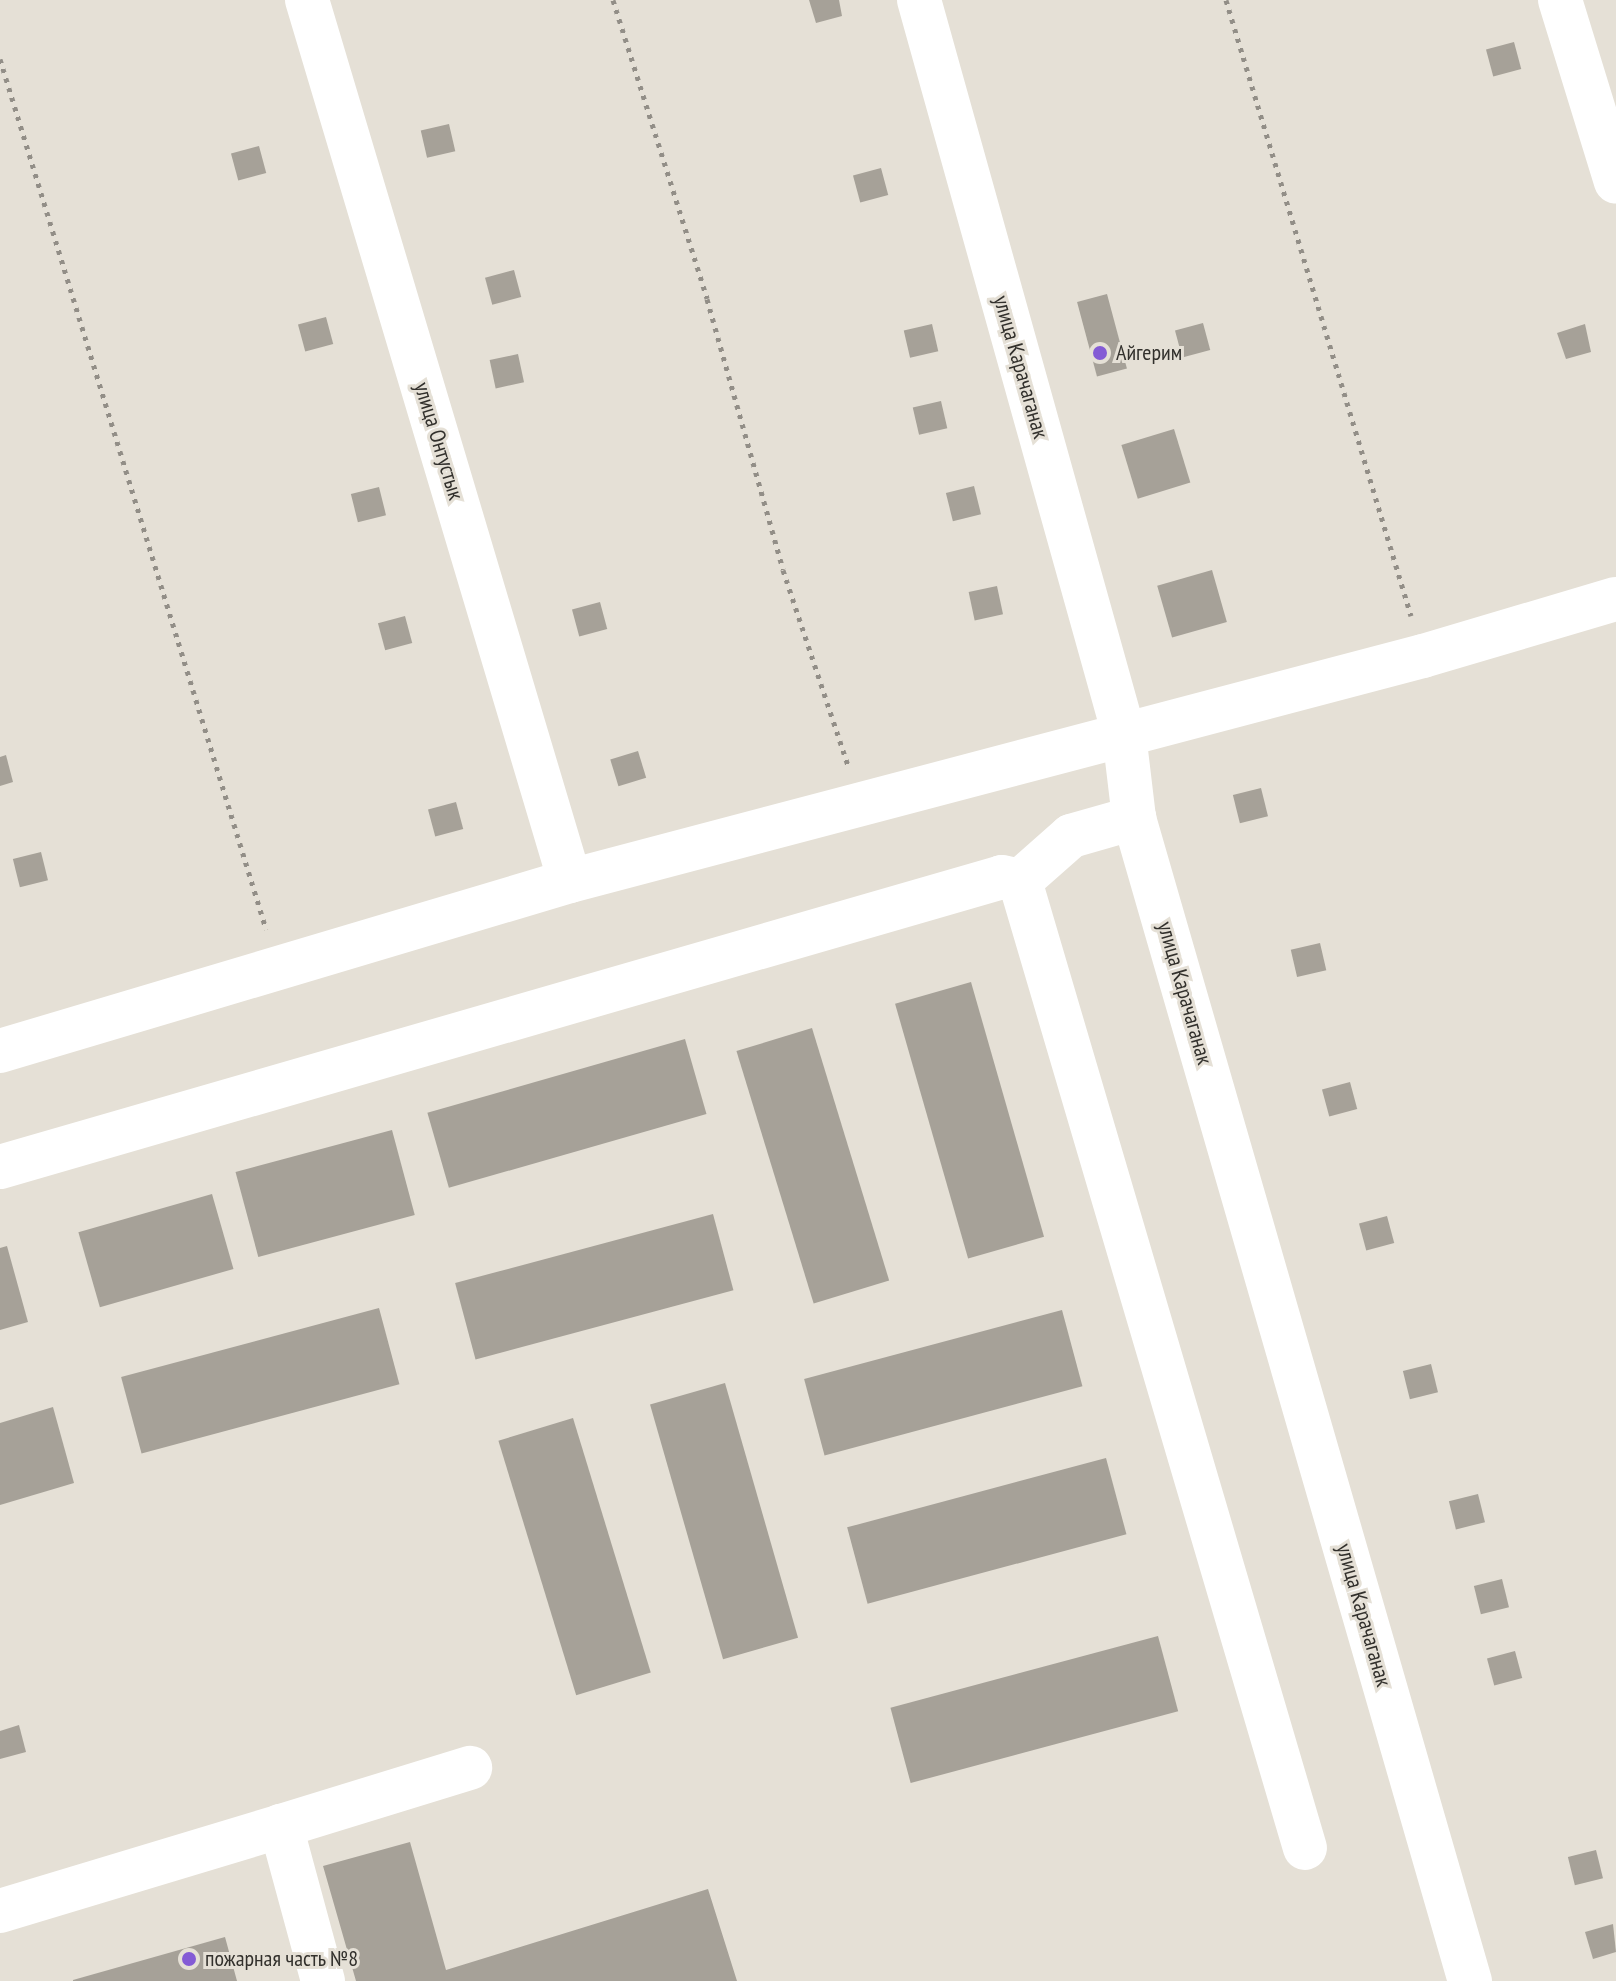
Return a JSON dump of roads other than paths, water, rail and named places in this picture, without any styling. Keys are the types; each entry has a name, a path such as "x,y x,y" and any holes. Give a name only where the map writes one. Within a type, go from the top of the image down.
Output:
{"street":[{"name":"улица Онтустык","path":"307,0 570,881"},
{"name":"улица Карачаганак","path":"919,0 1124,734 1134,818 1470,1981"},
{"path":"1560,0 1616,182"},
{"path":"0,1051 570,881 1423,656 1616,599"},
{"path":"1020,881 1071,836 1134,818"},
{"path":"0,1167 1002,877 1020,881"},
{"path":"1020,881 1305,1848"},
{"path":"0,1911 470,1768"},
{"path":"281,1826 323,1981"}],"place":[{"name":"Айгерим","path":"1100,353"},
{"name":"пожарная часть №8","path":"189,1959"}]}
